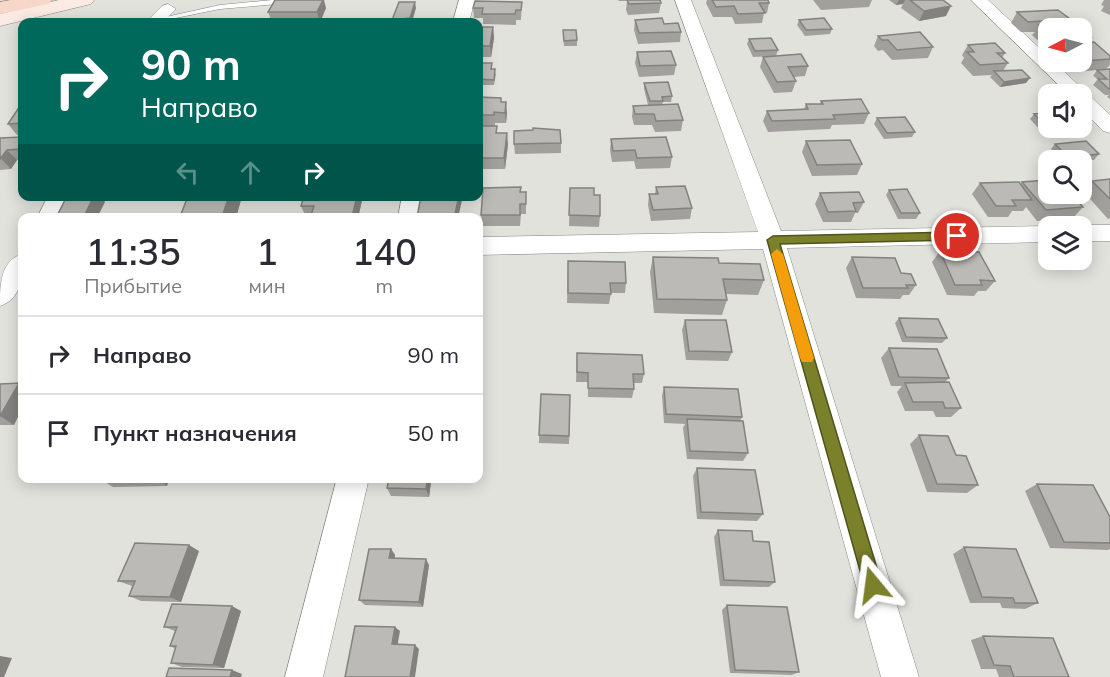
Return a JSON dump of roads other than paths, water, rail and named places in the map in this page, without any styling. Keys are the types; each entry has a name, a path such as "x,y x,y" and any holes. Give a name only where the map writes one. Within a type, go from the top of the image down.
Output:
{"main road":[{"path":"0,8 42,0"},
{"path":"0,20 84,0"}],"street":[{"path":"462,18 467,0"},
{"path":"683,0 773,240 900,677"},
{"path":"979,0 1067,84"},
{"path":"1092,108 1110,127"},
{"path":"1092,233 1110,233"},
{"path":"483,246 1038,234"},
{"path":"0,296 18,269"},
{"path":"304,677 352,483"}],"lane":[{"path":"159,17 294,1"}]}
